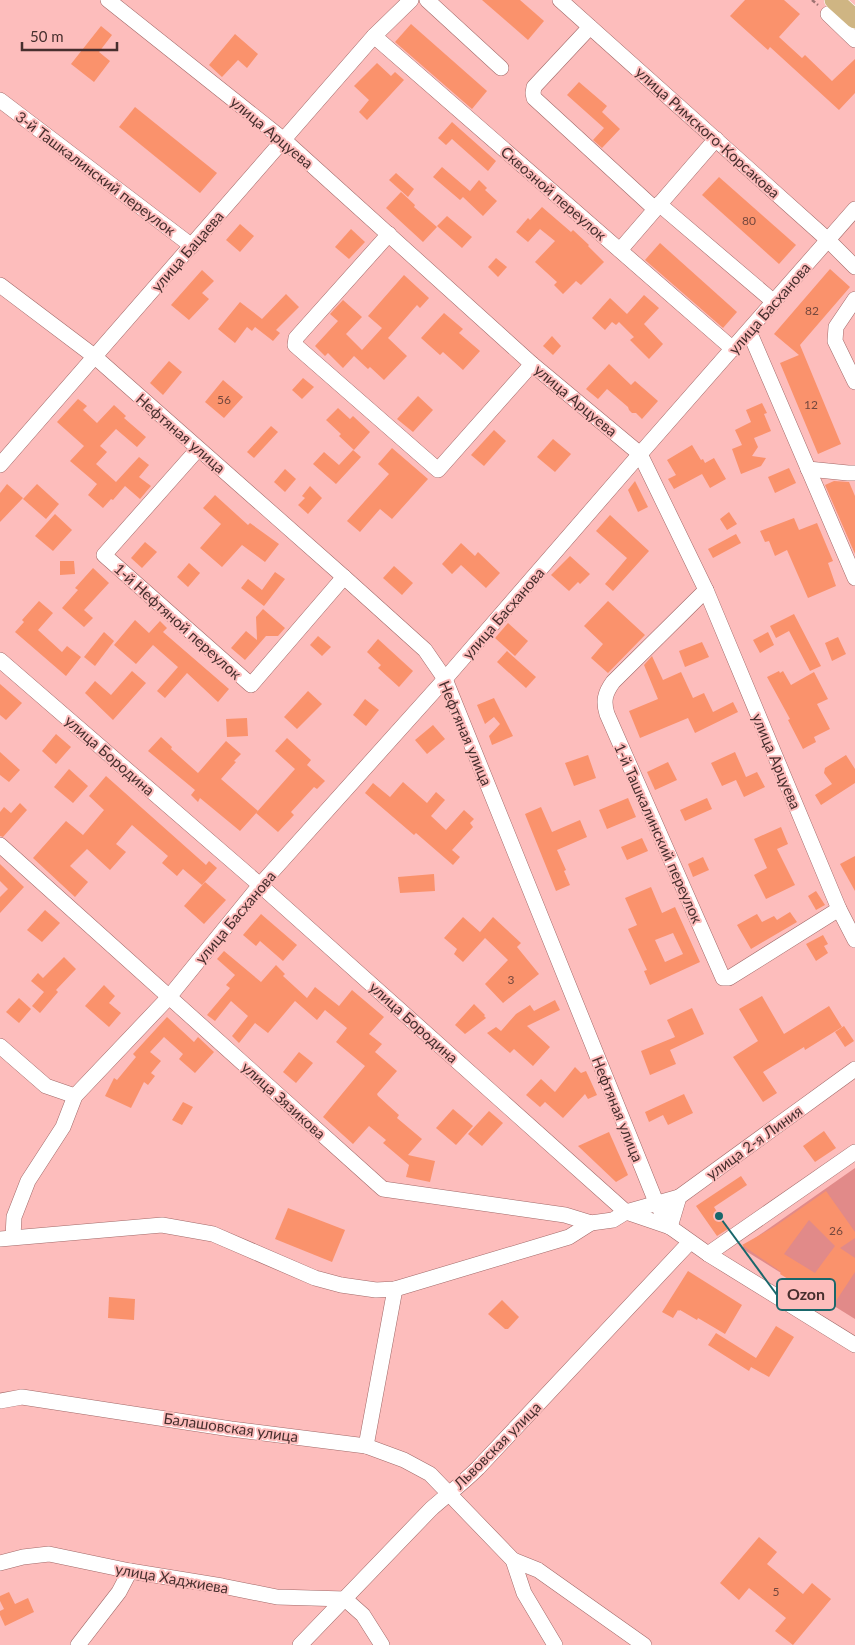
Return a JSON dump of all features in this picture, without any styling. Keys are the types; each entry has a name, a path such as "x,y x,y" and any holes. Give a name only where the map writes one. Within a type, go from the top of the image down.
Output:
{"street":[{"name":"улица Арцуева","path":"108,0 284,140 532,364 640,454 706,590 839,909 855,940"},
{"name":"улица Бацаева","path":"0,465 374,36 411,0"},
{"path":"427,0 501,68"},
{"name":"улица Римского-Корсакова","path":"560,0 828,240 855,267"},
{"path":"841,14 855,40"},
{"path":"590,27 534,87 534,98 657,206 774,302"},
{"name":"Сквозной переулок","path":"374,36 733,349"},
{"name":"3-й Ташкалинский переулок","path":"0,100 192,246"},
{"path":"620,250 716,139"},
{"name":"улица Басханова","path":"75,1096 169,997 260,885 446,679 855,209"},
{"path":"389,234 296,338 295,345 438,470 532,364"},
{"name":"Нефтяная улица","path":"0,285 94,356 425,650 446,679 656,1202 670,1227"},
{"path":"855,298 836,327 835,341 855,382"},
{"path":"749,331 855,578"},
{"name":"1-й Нефтяной переулок","path":"198,449 104,555 251,685 344,577"},
{"path":"808,469 855,473"},
{"name":"1-й Ташкалинский переулок","path":"706,590 613,682 604,698 607,714 723,978 729,978 839,909"},
{"name":"улица Бородина","path":"0,660 260,885 626,1212 670,1227 708,1254 855,1344"},
{"name":"улица Зязикова","path":"0,846 383,1189 565,1215 591,1223 613,1220 626,1212 679,1197"},
{"path":"0,1046 46,1086 75,1096 63,1127 28,1181 6,1238 162,1225 213,1234 324,1281 376,1290 395,1289 569,1238 591,1223"},
{"name":"улица 2-я Линия","path":"679,1197 855,1069"},
{"path":"708,1254 855,1152"},
{"path":"670,1227 679,1197"},
{"name":"Львовская улица","path":"300,1645 448,1493 464,1482 478,1468 690,1242"},
{"path":"366,1446 395,1289"},
{"name":"Балашовская улица","path":"0,1401 22,1397 366,1446 404,1460 430,1474 513,1560"},
{"name":"улица Хаджиева","path":"0,1563 23,1557 49,1554 130,1571 277,1597 345,1599"},
{"path":"513,1560 524,1593 555,1645"},
{"path":"513,1560 538,1570 644,1645"},
{"path":"78,1645 120,1592 130,1571"},
{"path":"345,1599 363,1615 382,1645"}],"shaded area":[{"path":"855,1168 855,1319 741,1248"}],"building":[{"path":"482,0 520,0 544,21 528,40"},
{"path":"745,0 784,0 800,14 779,37 802,58 805,55 832,81 855,59 855,93 839,110 770,47 768,50 730,16"},
{"path":"411,24 487,91 472,109 395,42"},
{"path":"101,26 112,35 99,52 110,61 94,82 71,64"},
{"path":"235,34 258,54 247,68 238,60 222,77 209,65"},
{"path":"377,63 391,76 395,72 404,80 367,120 359,112 369,100 354,86"},
{"path":"579,82 607,106 602,112 620,129 602,148 593,140 604,128 567,95"},
{"path":"135,107 217,173 200,193 119,127"},
{"path":"452,122 496,161 488,171 452,139 446,145 438,138"},
{"path":"442,167 470,191 479,180 487,188 485,190 497,201 483,216 463,197 460,200 433,177"},
{"path":"396,173 414,189 408,197 389,180"},
{"path":"719,177 796,245 779,264 702,195"},
{"path":"401,192 415,205 414,207 437,227 423,242 386,208"},
{"path":"542,207 571,232 573,230 604,262 581,285 576,281 563,294 554,285 557,282 535,262 555,241 540,229 528,242 516,232 528,218 530,220"},
{"path":"447,216 472,237 462,248 437,226"},
{"path":"240,224 254,236 240,252 226,240"},
{"path":"351,229 365,242 349,259 335,247"},
{"path":"660,243 737,312 723,328 645,260"},
{"path":"496,258 507,267 498,277 488,267"},
{"path":"830,269 850,287 800,345 841,444 818,454 780,363 799,355 774,334"},
{"path":"202,270 214,281 202,293 209,299 189,320 171,305"},
{"path":"404,275 429,298 420,308 417,305 388,338 407,356 384,380 354,356 343,368 328,353 325,356 315,346 338,321 330,314 343,300 362,317 346,334 362,350 382,328 368,316"},
{"path":"286,294 299,307 276,330 280,333 273,341 255,327 252,331 247,327 235,343 218,329 240,302 262,319"},
{"path":"644,295 659,308 644,324 663,344 649,359 630,340 634,337 619,322 616,325 612,322 605,330 592,318 610,298 627,314"},
{"path":"444,313 463,329 459,333 480,351 463,370 443,352 440,355 421,338"},
{"path":"552,336 561,346 553,355 543,346"},
{"path":"169,361 182,372 163,395 150,383"},
{"path":"609,364 631,385 635,381 658,401 642,419 636,413 632,413 628,407 607,389 598,399 586,389"},
{"path":"303,378 314,387 302,399 292,390"},
{"path":"223,380 243,397 224,418 205,402"},
{"path":"418,396 433,410 413,432 397,419"},
{"path":"78,399 87,406 83,410 97,423 114,405 126,416 124,418 146,437 137,447 116,429 100,446 107,452 96,464 116,482 139,457 149,465 139,477 151,486 140,499 125,486 103,508 88,495 97,484 70,461 84,446 57,422"},
{"path":"762,403 767,413 764,414 771,431 754,438 758,447 752,456 766,458 761,466 741,474 732,449 742,445 735,430 751,422 746,410"},
{"path":"338,408 350,419 353,416 370,432 354,450 326,420"},
{"path":"271,426 278,432 254,458 247,452"},
{"path":"494,430 506,441 484,466 471,455"},
{"path":"553,439 571,454 555,472 537,457"},
{"path":"692,445 705,463 714,458 726,479 710,488 702,474 674,489 668,479 676,475 667,460"},
{"path":"392,448 428,479 392,519 380,509 360,532 347,521 389,474 378,464"},
{"path":"353,450 361,457 336,484 313,464 324,452 339,465"},
{"path":"789,468 796,483 775,493 768,477"},
{"path":"285,469 296,479 285,492 274,482"},
{"path":"635,481 648,507 638,512 628,490"},
{"path":"834,481 849,482 855,496 855,554 825,485"},
{"path":"7,484 23,498 0,522 0,493"},
{"path":"37,484 59,504 46,519 23,499"},
{"path":"310,486 322,498 308,514 298,505 305,498 302,496"},
{"path":"215,495 248,525 250,523 279,544 265,562 242,545 222,567 200,548 221,524 203,508"},
{"path":"729,512 737,524 727,530 720,519"},
{"path":"55,514 72,530 53,551 35,536"},
{"path":"610,515 649,551 613,591 605,584 627,558 596,531"},
{"path":"794,518 799,530 817,523 833,561 828,563 836,586 808,598 787,550 775,556 769,541 765,542 760,531"},
{"path":"736,534 741,543 713,558 708,549"},
{"path":"145,542 157,552 142,568 131,558"},
{"path":"461,543 475,556 478,552 500,573 486,588 461,565 452,574 442,564"},
{"path":"570,556 590,574 569,591 551,575"},
{"path":"60,561 74,561 75,574 60,575"},
{"path":"189,563 200,573 188,587 177,577"},
{"path":"394,566 413,583 402,595 383,578"},
{"path":"93,568 109,583 84,610 93,618 84,627 62,608 78,590 75,588"},
{"path":"275,572 285,579 264,606 241,588 248,579 262,590"},
{"path":"39,601 53,613 38,630 62,652 67,646 81,657 66,676 15,632 24,622 22,620"},
{"path":"608,601 645,635 608,673 591,658 603,644 584,626"},
{"path":"263,609 285,628 278,636 266,636 245,660 231,648 246,631 257,640 256,617"},
{"path":"794,614 821,666 810,671 789,631 776,638 770,626"},
{"path":"135,620 149,633 160,621 167,628 163,632 229,689 218,702 187,673 165,698 157,691 178,667 153,645 136,664 114,645"},
{"path":"508,623 528,641 515,656 495,638"},
{"path":"104,632 114,641 95,666 84,657"},
{"path":"768,632 774,645 760,653 753,640"},
{"path":"318,636 331,647 322,656 310,645"},
{"path":"838,637 846,654 832,661 825,643"},
{"path":"378,639 413,671 399,687 378,668 381,665 367,652"},
{"path":"702,642 709,657 685,667 679,651"},
{"path":"507,651 536,677 526,688 497,662"},
{"path":"652,656 663,680 681,672 693,698 704,693 713,712 733,702 738,712 695,733 688,718 640,738 629,711 658,699 644,665"},
{"path":"132,671 146,683 113,720 85,693 95,681 111,695"},
{"path":"779,671 780,673 783,671 791,685 814,672 828,699 817,704 830,729 814,737 816,742 803,749 788,720 790,719 767,677"},
{"path":"0,684 22,703 6,720 0,715"},
{"path":"308,691 322,704 297,729 284,717"},
{"path":"494,698 513,736 492,745 489,736 500,724 494,717 485,724 477,705"},
{"path":"365,699 379,710 366,726 353,715"},
{"path":"247,718 248,736 227,737 226,719"},
{"path":"433,725 445,739 427,754 415,740"},
{"path":"56,734 71,747 56,764 42,751"},
{"path":"161,737 172,747 171,749 198,773 226,741 241,754 221,779 258,811 240,831 200,798 198,802 191,795 195,790 148,751"},
{"path":"287,738 311,760 307,765 325,781 317,789 314,787 291,812 294,815 278,832 256,813 295,769 275,751"},
{"path":"0,752 20,770 9,782 0,775"},
{"path":"735,752 746,777 757,772 765,787 744,797 736,780 722,786 711,763"},
{"path":"588,755 596,778 574,786 565,763"},
{"path":"846,755 855,769 855,783 821,805 815,795 832,784 824,773 825,768"},
{"path":"668,762 677,780 655,790 647,772"},
{"path":"69,769 88,786 73,803 54,787"},
{"path":"106,776 206,865 209,861 217,868 202,885 183,869 177,876 162,863 168,856 132,825 116,844 126,852 110,870 87,849 70,866 88,882 75,897 33,858 66,821 83,835 104,810 89,796"},
{"path":"403,782 427,803 436,792 445,800 431,816 446,830 464,810 474,819 470,823 473,827 452,850 460,857 453,865 365,793 373,783 390,797"},
{"path":"628,798 636,817 607,829 599,810"},
{"path":"707,798 712,809 685,821 680,810"},
{"path":"20,803 27,810 3,837 0,836 0,812 4,807 11,813"},
{"path":"541,807 552,832 580,820 587,837 557,850 570,885 556,891 525,814"},
{"path":"781,827 788,844 777,849 795,885 766,899 754,875 767,868 754,839"},
{"path":"642,838 648,851 627,860 621,847"},
{"path":"855,856 855,891 840,864"},
{"path":"703,857 709,870 693,877 688,864"},
{"path":"0,864 24,887 0,913 0,897 8,889 0,881"},
{"path":"434,874 435,891 400,893 398,877"},
{"path":"205,882 226,900 204,924 184,906"},
{"path":"651,887 662,913 675,907 700,962 650,985 644,971 647,970 628,929 637,925 625,898","holes":["673,933 683,954 665,962 655,940"]},
{"path":"816,891 825,905 816,910 808,896"},
{"path":"45,910 60,923 42,942 27,930"},
{"path":"790,912 797,922 751,949 737,925 757,914 762,922 774,916 777,920"},
{"path":"261,914 297,945 283,961 260,941 256,946 243,935"},
{"path":"463,917 480,932 493,917 521,943 517,947 539,974 503,1003 485,984 508,960 485,938 463,962 454,954 457,949 444,938"},
{"path":"823,935 828,944 824,946 828,953 816,961 806,944"},
{"path":"224,951 261,982 276,965 285,974 283,976 307,998 315,987 339,1006 352,990 384,1017 369,1034 382,1044 375,1052 397,1071 377,1094 399,1115 397,1118 422,1139 408,1155 435,1161 430,1182 406,1177 409,1165 383,1143 386,1140 369,1126 353,1144 323,1117 365,1066 336,1042 347,1028 325,1010 317,1020 295,1001 268,1033 255,1023 239,1043 232,1036 248,1016 231,1001 215,1021 207,1015 230,988 226,985 235,975 217,959"},
{"path":"64,957 76,969 56,990 58,992 40,1013 32,1006 44,992 31,981 38,973 43,978"},
{"path":"104,985 115,996 109,1003 121,1013 109,1027 85,1006"},
{"path":"762,996 784,1034 829,1006 842,1027 805,1050 804,1047 763,1072 777,1093 763,1102 733,1057 758,1041 739,1009"},
{"path":"19,998 31,1009 19,1023 6,1012"},
{"path":"555,1000 560,1010 527,1026 550,1047 533,1066 514,1049 510,1053 487,1033 496,1027 501,1031 516,1014 530,1005 534,1011"},
{"path":"474,1004 486,1018 465,1034 455,1025"},
{"path":"692,1008 704,1034 670,1050 676,1064 650,1075 641,1051 675,1037 667,1020"},
{"path":"167,1017 194,1042 198,1037 214,1052 195,1073 179,1059 183,1054 164,1037 150,1052 161,1061 151,1073 155,1076 148,1085 144,1082 131,1108 105,1096 114,1078 117,1080 136,1057 133,1054"},
{"path":"844,1026 854,1041 845,1047 835,1032"},
{"path":"299,1052 313,1063 296,1083 283,1072"},
{"path":"575,1067 581,1073 586,1071 597,1095 588,1099 585,1094 563,1118 545,1102 540,1107 526,1095 541,1079 555,1092"},
{"path":"684,1094 693,1113 668,1125 663,1115 649,1122 645,1112"},
{"path":"183,1102 193,1107 182,1125 172,1120"},
{"path":"453,1109 473,1126 456,1145 436,1128"},
{"path":"489,1111 503,1123 482,1146 468,1134"},
{"path":"824,1131 836,1148 815,1162 803,1146"},
{"path":"609,1132 628,1175 616,1182 578,1146"},
{"path":"741,1176 747,1185 714,1207 728,1229 717,1236 696,1206"},
{"path":"826,1191 855,1232 855,1238 840,1248 855,1258 855,1272 832,1307 802,1286 780,1274 781,1272 742,1245 774,1227","holes":["809,1220 835,1246 815,1273 784,1254"]},
{"path":"288,1208 345,1230 332,1262 275,1239"},
{"path":"688,1271 742,1305 725,1334 680,1310 678,1310 673,1318 662,1312"},
{"path":"109,1297 135,1299 134,1320 108,1318"},
{"path":"502,1300 519,1317 508,1329 505,1329 488,1314"},
{"path":"776,1326 794,1337 769,1377 751,1367 749,1371 708,1345 716,1333 756,1358"},
{"path":"759,1537 777,1552 767,1564 803,1594 812,1583 831,1599 793,1645 775,1631 786,1618 749,1588 739,1600 720,1583"},
{"path":"9,1592 15,1604 28,1598 34,1612 5,1626 0,1615 0,1611 4,1609 0,1596"}],"place":[{"name":"Ozon","path":"719,1216"}]}
